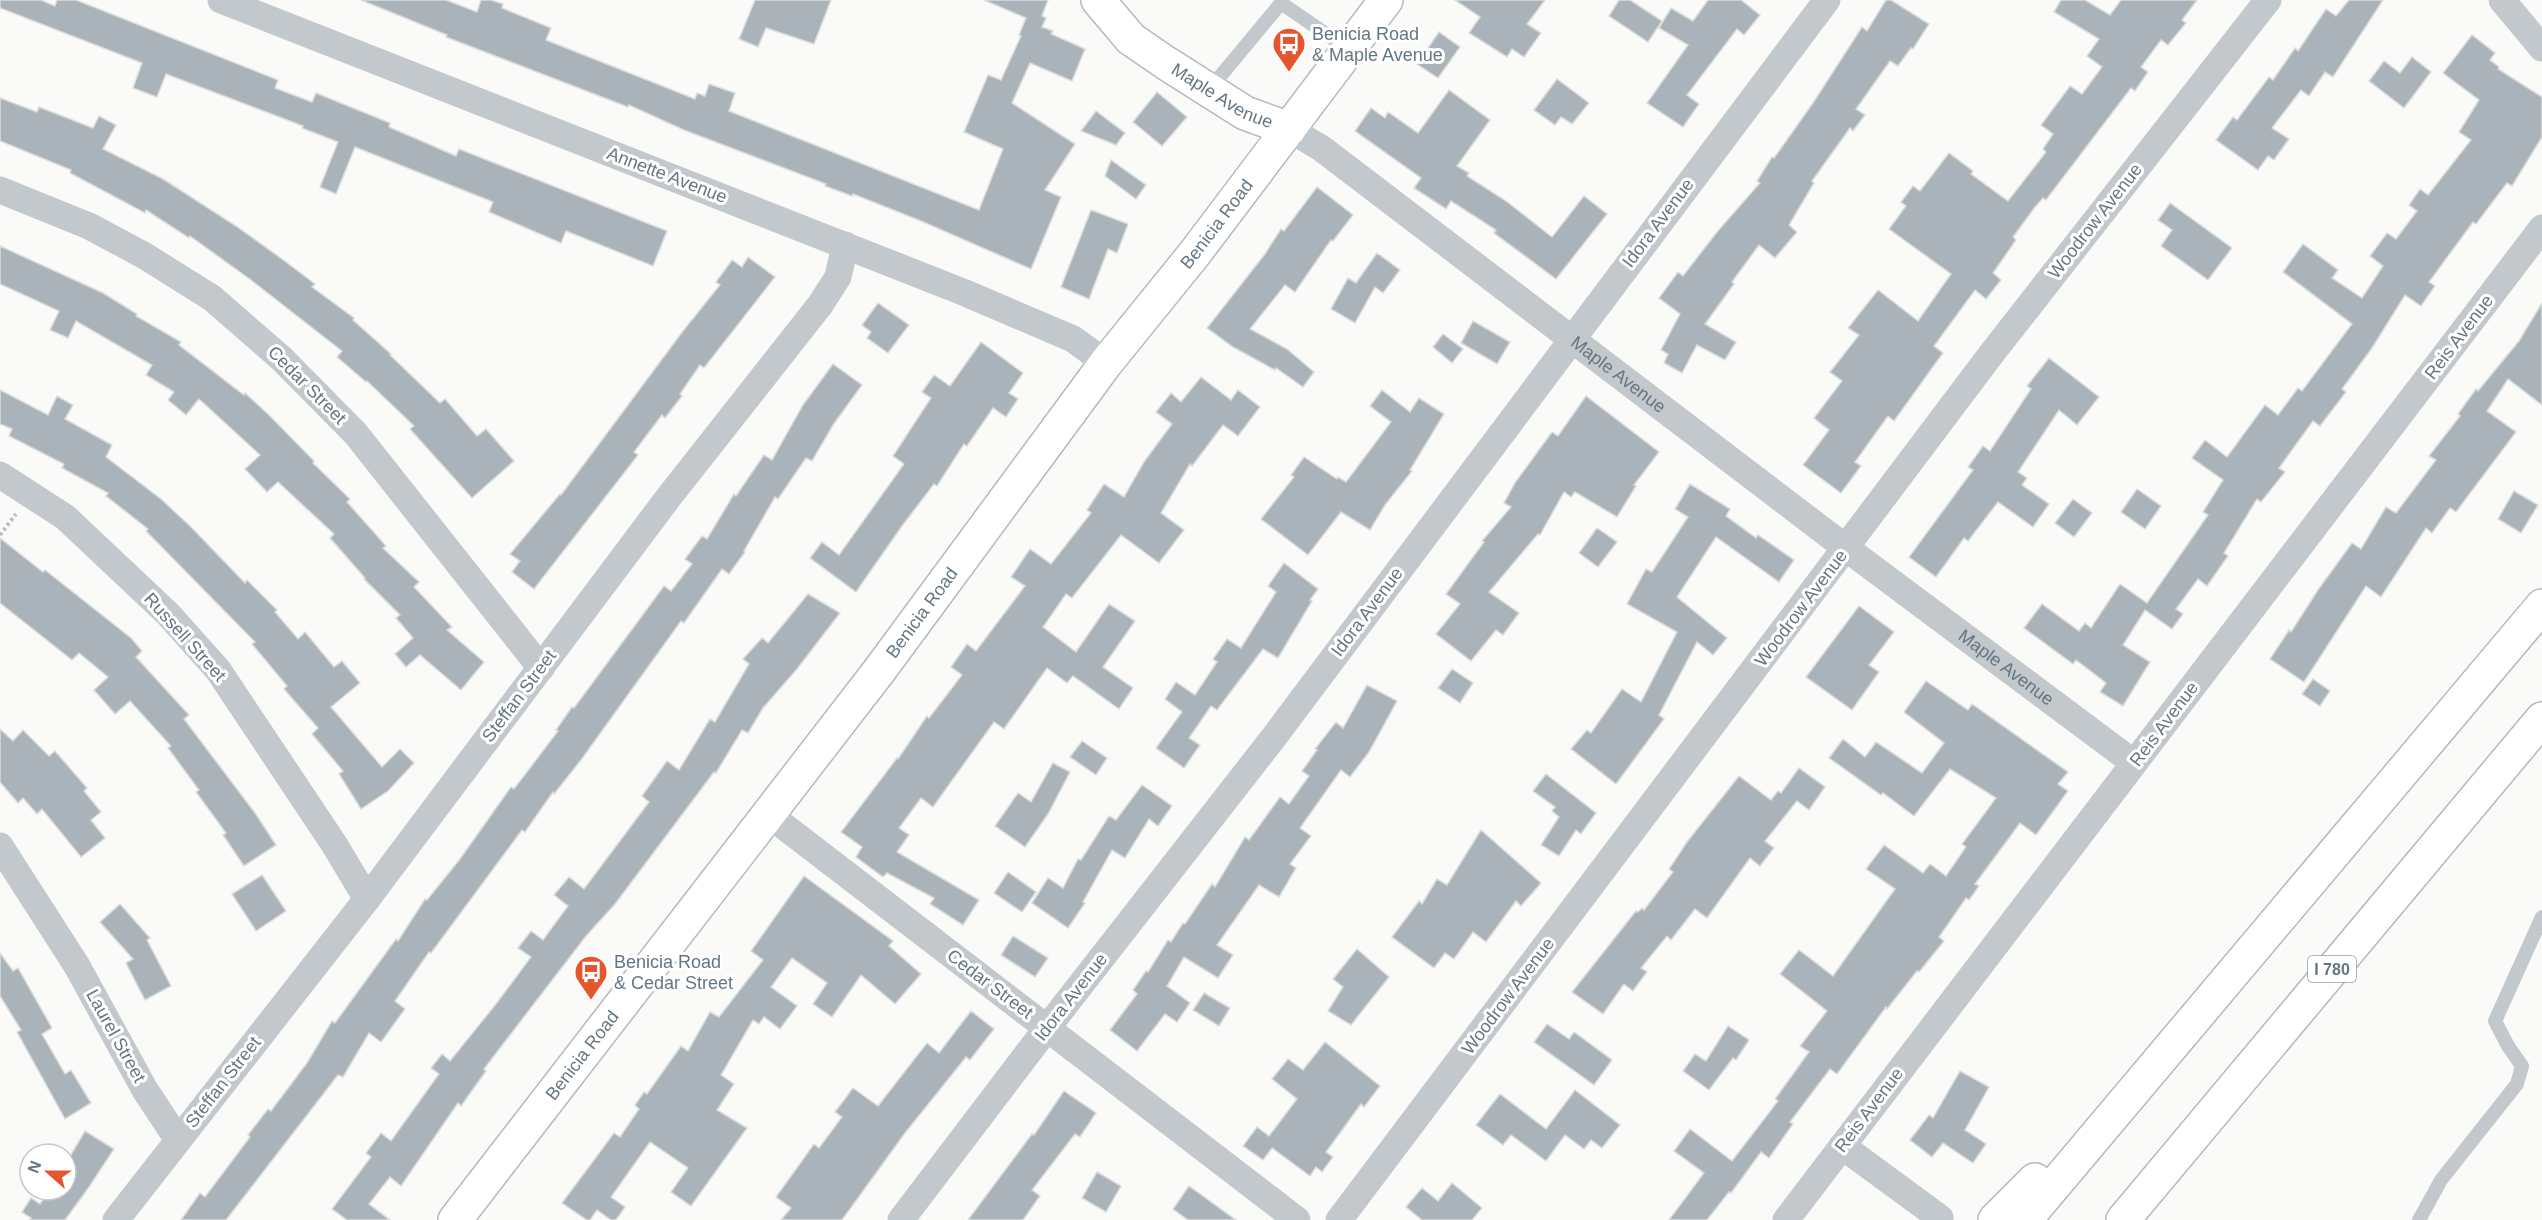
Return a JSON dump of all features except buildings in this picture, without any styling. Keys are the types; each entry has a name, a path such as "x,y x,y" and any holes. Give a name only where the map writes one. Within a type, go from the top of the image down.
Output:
{"main road":[{"name":"Maple Avenue","path":"1098,0 1131,39 1245,113 1289,129"},
{"name":"Benicia Road","path":"454,1220 892,653 1106,363 1195,253 1386,0"},
{"path":"2025,1220 2542,606"},
{"name":"I 780","path":"2123,1220 2542,719"},
{"path":"1995,1220 2151,1068"}],"street":[{"name":"Annette Avenue","path":"221,0 963,292 1073,339 1106,363"},
{"name":"Idora Avenue","path":"901,1220 1274,736 1827,0"},
{"name":"Woodrow Avenue","path":"1339,1220 1989,357 2268,0"},
{"path":"2502,0 2542,48"},
{"name":"Maple Avenue","path":"1289,129 1321,147 1846,548 2134,763"},
{"name":"Cedar Street","path":"0,190 89,226 145,256 212,297 282,359 356,434 541,668"},
{"name":"Reis Avenue","path":"1786,1220 2542,228"},
{"name":"Steffan Street","path":"178,1140 367,899 668,498 820,305 838,276 845,246"},
{"name":"Russell Street","path":"0,475 65,518 168,614 218,670 334,844 367,899"},
{"name":"Cedar Street","path":"768,814 1297,1220"},
{"name":"Laurel Street","path":"0,846 77,966 145,1090 178,1140"},
{"path":"116,1220 178,1140"},
{"path":"1842,1146 1940,1218"}],"lane":[{"path":"1208,91 1281,3 1349,50"},
{"path":"2419,1220 2441,1180 2517,1084 2522,1066 2495,1021 2542,917"}],"place":[{"name":"Benicia Road & Maple Avenue","path":"1289,73"},
{"name":"Benicia Road & Cedar Street","path":"591,1001"}]}
